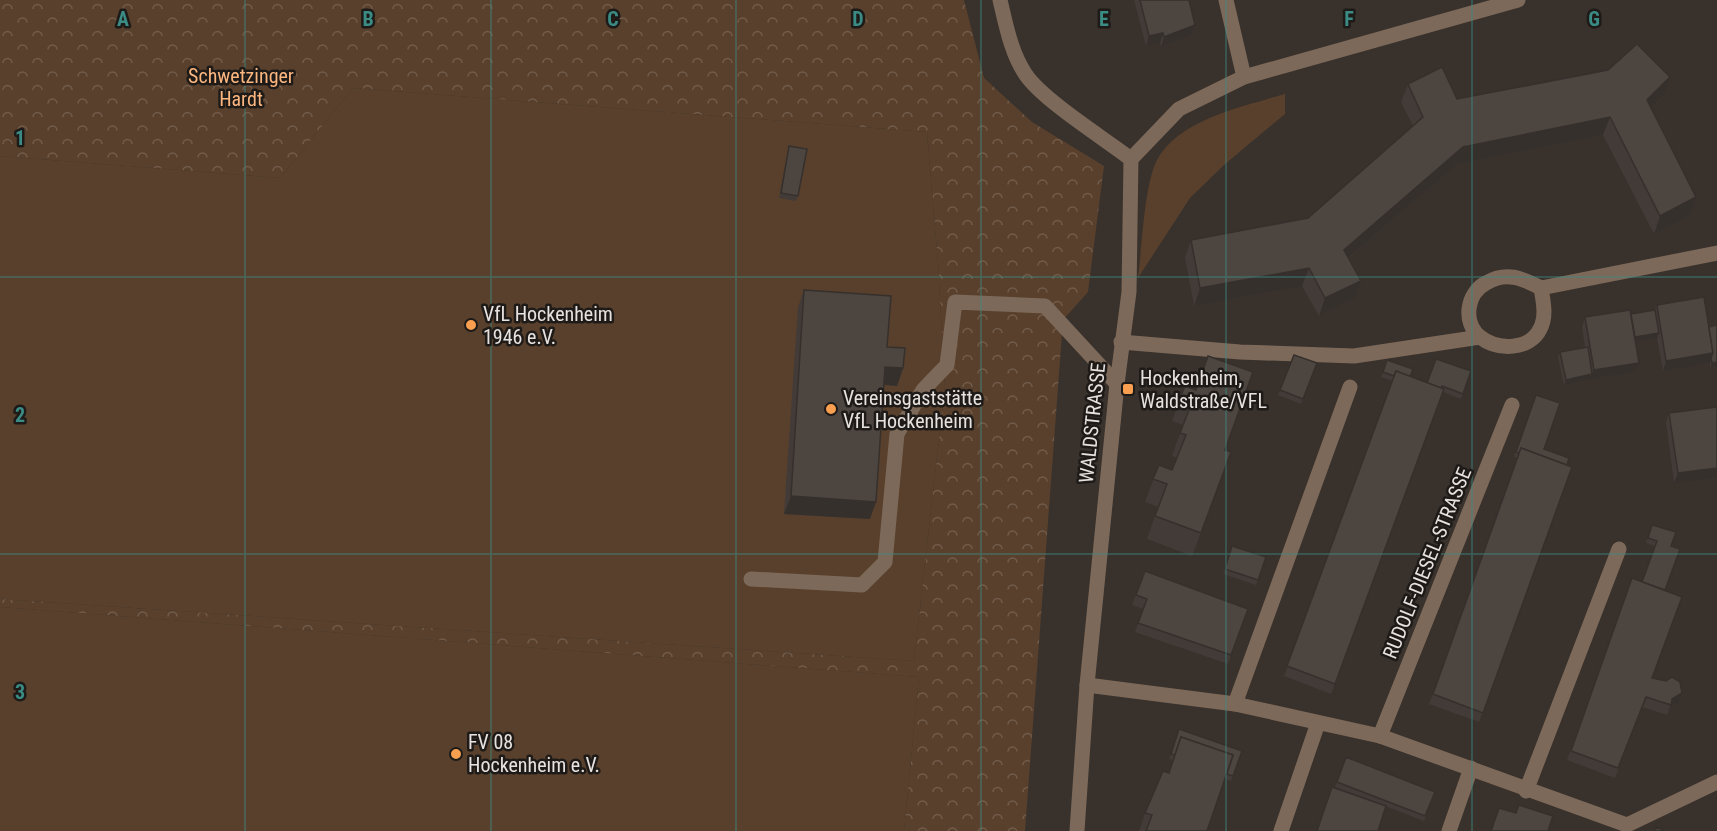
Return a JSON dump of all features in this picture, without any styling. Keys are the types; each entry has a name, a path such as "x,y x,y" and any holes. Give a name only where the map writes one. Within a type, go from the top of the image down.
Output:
{"street":[{"path":"1000,0 1012,46 1026,75 1039,89 1131,159 1179,109 1244,77 1518,0"},
{"path":"1226,0 1244,77"},
{"name":"WALDSTRASSE","path":"1077,831 1087,685 1121,342 1129,292 1131,159"},
{"path":"1480,337 1470,321 1469,302 1479,286 1496,277 1518,276 1541,288 1717,253"},
{"path":"1121,342 1240,352 1354,356 1480,337 1503,346 1524,345 1540,329 1544,311 1541,288"},
{"path":"751,579 862,585 885,562 897,434 923,390 947,365 955,302 1045,306 1117,384"},
{"path":"1235,704 1350,387"},
{"name":"RUDOLF-DIESEL-STRASSE","path":"1380,736 1512,405"},
{"path":"1526,791 1619,549"},
{"path":"1087,685 1235,704 1380,736 1471,768 1626,828 1717,782"},
{"path":"1281,831 1318,723"},
{"path":"1449,831 1471,768"}],"green space":[{"name":"Schwetzinger Hardt","path":"0,0 964,0 984,78 1032,122 1104,166 1088,292 1063,320 1025,831 904,831 919,677 0,607 0,599 914,661 945,386 927,132 353,88 280,178 0,156"},
{"name":"VfL Hockenheim 1946 e.V.","path":"353,88 927,132 945,386 914,661 0,599 0,156 280,178"},
{"path":"1285,94 1285,114 1224,165 1190,198 1138,278 1149,185 1157,160 1167,146 1181,134 1214,116"},
{"name":"FV 08 Hockenheim e.V.","path":"0,607 919,677 904,831 0,831"}],"building":[{"path":"1140,0 1189,0 1195,25 1164,37 1163,33 1149,36"},
{"path":"1637,44 1670,77 1647,100 1696,197 1660,216 1610,117 1463,147 1344,250 1361,281 1325,298 1309,268 1200,288 1191,240 1308,218 1423,117 1408,84 1442,67 1457,99 1608,70"},
{"path":"789,146 807,149 798,196 781,193"},
{"path":"804,290 891,296 887,347 905,348 903,368 885,367 876,502 791,496"},
{"path":"1704,297 1713,353 1666,361 1657,305"},
{"path":"1630,310 1639,363 1594,370 1585,317"},
{"path":"1655,310 1659,333 1635,337 1631,314"},
{"path":"1717,325 1717,362 1712,363 1713,353 1709,327"},
{"path":"1588,347 1592,374 1566,380 1560,352"},
{"path":"1294,355 1317,363 1303,399 1280,390"},
{"path":"1208,356 1253,372 1225,450 1231,452 1201,533 1155,516 1167,484 1153,479 1159,465 1172,470 1186,435 1180,433 1192,402 1180,398 1185,386 1196,390"},
{"path":"1436,359 1471,371 1463,394 1427,383"},
{"path":"1387,360 1413,369 1410,377 1396,371 1394,376 1383,372"},
{"path":"1396,371 1444,389 1335,684 1287,666"},
{"path":"1536,395 1560,403 1544,449 1569,458 1567,465 1521,448 1519,453 1516,452"},
{"path":"1717,407 1717,468 1678,473 1669,413"},
{"path":"1521,448 1572,467 1483,713 1433,694"},
{"path":"1652,525 1676,532 1671,546 1680,549 1665,590 1642,582 1657,541 1648,538"},
{"path":"1232,546 1266,557 1258,580 1225,569"},
{"path":"1145,571 1248,609 1231,655 1138,623 1147,599 1136,595"},
{"path":"1632,578 1682,597 1652,678 1666,681 1672,677 1680,682 1682,693 1672,699 1671,705 1646,697 1618,768 1571,751"},
{"path":"1179,729 1242,751 1233,776 1227,774 1233,755 1181,737 1175,755 1171,754"},
{"path":"1181,737 1233,755 1207,831 1146,831 1152,815 1145,813 1163,771 1169,773"},
{"path":"1346,757 1435,792 1425,816 1337,782"},
{"path":"1332,787 1386,806 1378,831 1317,831"},
{"path":"1519,805 1553,816 1548,831 1491,831 1499,808 1516,813"}],"place":[{"name":"VfL Hockenheim 1946 e.V.","path":"471,325"},
{"name":"Hockenheim, Waldstraße/VFL","path":"1128,389"},
{"name":"Vereinsgaststätte VfL Hockenheim","path":"831,409"},
{"name":"FV 08 Hockenheim e.V.","path":"456,754"}]}
